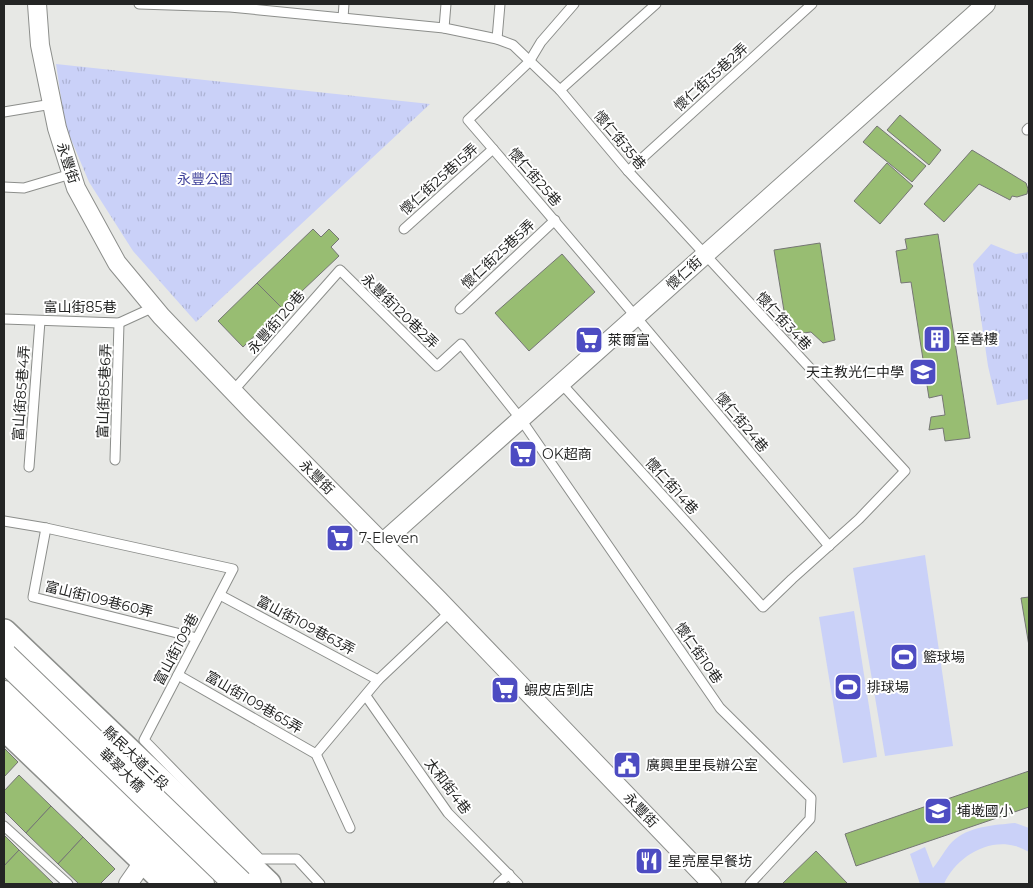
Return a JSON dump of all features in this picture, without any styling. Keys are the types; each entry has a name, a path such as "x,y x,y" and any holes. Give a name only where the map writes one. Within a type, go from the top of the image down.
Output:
{"highway":[{"name":"華翠大橋","path":"4,657 239,884"},
{"name":"華翠大橋","path":"4,695 200,884"}],"street":[{"name":"永豐街","path":"37,4 40,45 57,128 71,174 76,188 117,263 154,307 233,391 382,542 712,884"},
{"name":"懷仁街","path":"382,542 986,4"},
{"name":"縣民大道三段","path":"4,632 268,884"},
{"path":"4,727 168,884"},
{"path":"128,884 144,861"}],"lane":[{"path":"139,4 230,6 444,28 497,38 500,4"},
{"path":"343,18 344,4"},
{"path":"444,28 446,4"},
{"path":"529,62 541,42 574,4"},
{"path":"560,90 656,4"},
{"name":"懷仁街35巷2弄","path":"628,171 812,4"},
{"name":"懷仁街35巷","path":"497,38 513,45 560,90 628,171 704,255"},
{"name":"懷仁街25巷","path":"529,62 468,120 555,220 635,317"},
{"path":"4,112 52,104"},
{"name":"懷仁街25巷15弄","path":"404,229 493,149"},
{"path":"4,186 24,188 71,174"},
{"name":"懷仁街25巷5弄","path":"460,309 555,220"},
{"name":"懷仁街34巷","path":"704,255 905,471 859,519 829,546"},
{"name":"永豐街120巷","path":"233,391 340,270"},
{"name":"永豐街120巷2弄","path":"340,270 437,366 461,344 520,418"},
{"name":"富山街85巷","path":"4,319 119,323 154,307"},
{"name":"懷仁街24巷","path":"635,317 829,546"},
{"name":"富山街85巷4弄","path":"29,468 40,321"},
{"name":"富山街85巷6弄","path":"115,460 119,323"},
{"name":"懷仁街14巷","path":"561,383 763,608 829,546"},
{"name":"懷仁街10巷","path":"520,418 720,708 812,798 810,819 750,884"},
{"name":"富山街109巷","path":"4,521 46,528 234,569 144,740 260,859 297,859 320,884"},
{"name":"富山街109巷60弄","path":"46,528 33,597 197,638"},
{"name":"富山街109巷63弄","path":"220,595 378,680"},
{"path":"350,828 316,754 378,680 450,612"},
{"name":"富山街109巷65弄","path":"178,674 316,754"},
{"name":"太和街4巷","path":"366,696 448,813 518,884"},
{"path":"4,826 68,884"},
{"path":"498,884 509,874"}],"green space":[{"name":"永豐公園","path":"56,64 430,104 196,322 133,251 89,182 65,125"},
{"path":"991,244 1016,254 1029,252 1029,399 997,405 988,366 973,264"},
{"name":"籃球場","path":"925,555 953,746 885,756 853,568"},
{"name":"排球場","path":"854,611 877,757 843,763 819,617"},
{"path":"1015,823 1029,828 1029,852 1017,846 993,845 983,848 964,859 956,866 944,884 920,884 910,854 925,847 933,868 947,848 958,837 982,827"}],"building":[{"path":"900,115 941,150 929,165 887,130"},
{"path":"877,126 926,166 912,182 863,142"},
{"path":"972,150 1026,183 1027,194 1017,197 1012,196 1010,200 979,184 944,222 924,204"},
{"path":"887,163 913,186 880,224 854,201"},
{"path":"313,229 321,237 329,229 339,239 331,247 339,256 283,309 257,283"},
{"name":"至善樓","path":"938,234 970,438 945,441 943,428 929,430 931,417 945,415 942,395 929,398 911,282 901,283 896,251 907,249 905,239"},
{"path":"820,243 835,340 823,343 811,332 788,335 774,250"},
{"path":"562,254 595,292 529,351 495,313"},
{"path":"257,283 283,309 243,347 218,321"},
{"path":"1029,597 1029,646 1021,598"},
{"path":"4,748 18,762 4,777"},
{"path":"1029,771 1029,807 856,866 845,834"},
{"path":"19,775 51,806 26,833 4,811 4,791"},
{"path":"51,806 83,837 58,864 26,833"},
{"path":"4,835 19,850 4,866"},
{"path":"83,837 115,869 100,884 79,884 58,864"},
{"path":"19,850 54,884 4,884 4,866"},
{"path":"816,851 848,884 782,884"}],"place":[{"name":"至善樓","path":"937,339"},
{"name":"萊爾富","path":"589,340"},
{"name":"天主教光仁中學","path":"923,372"},
{"name":"OK超商","path":"523,454"},
{"name":"7-Eleven","path":"340,538"},
{"name":"籃球場","path":"904,657"},
{"name":"排球場","path":"848,687"},
{"name":"蝦皮店到店","path":"505,690"},
{"name":"廣興里里長辦公室","path":"627,765"},
{"name":"埔墘國小","path":"938,811"},
{"name":"星亮屋早餐坊","path":"649,861"}]}
